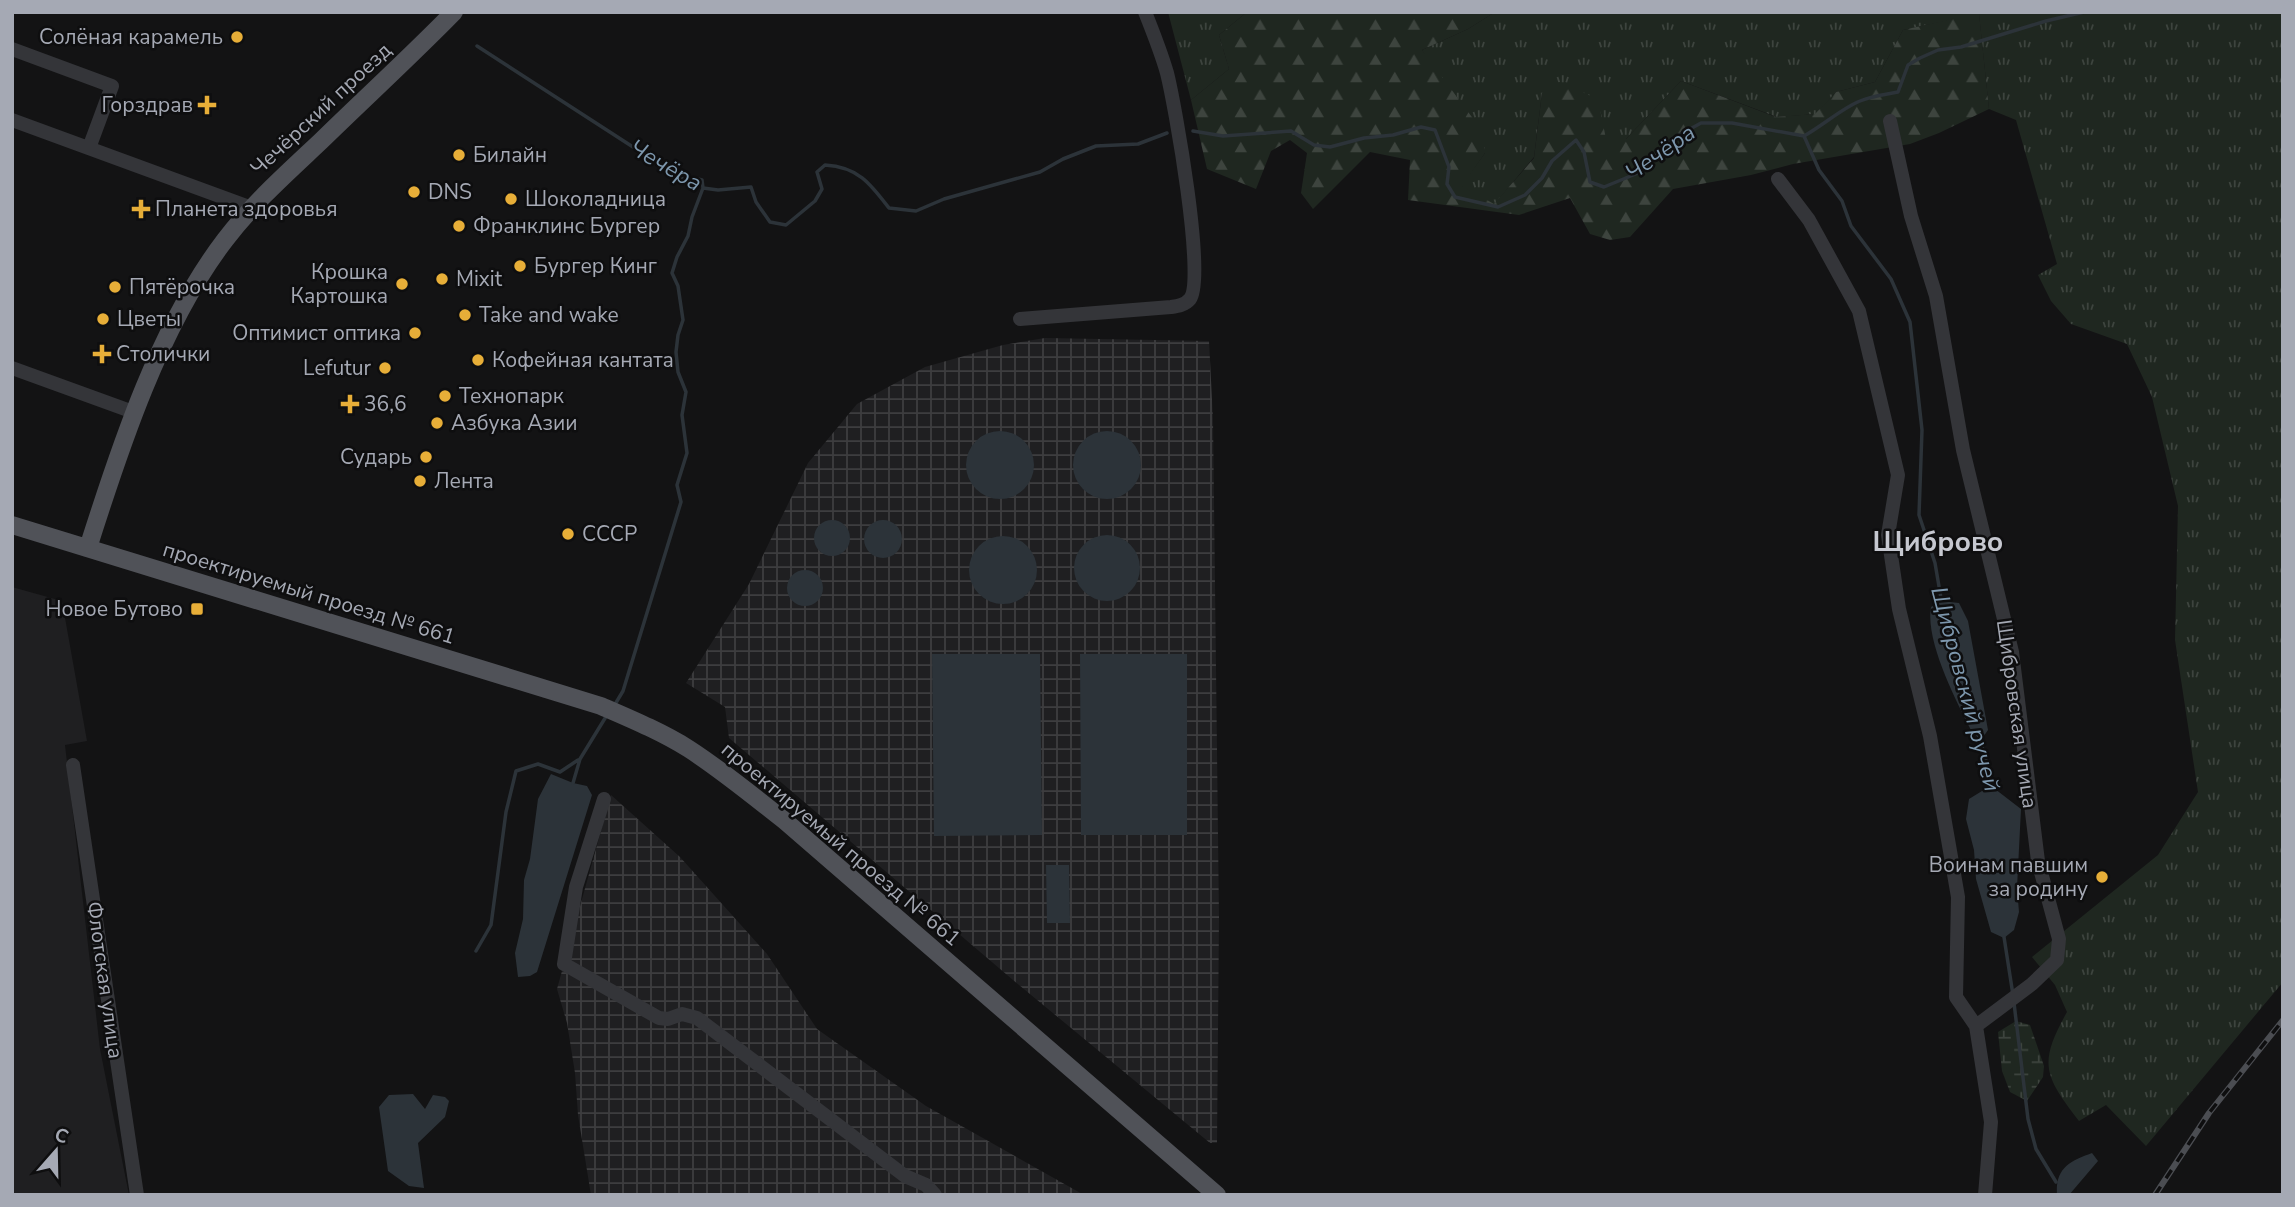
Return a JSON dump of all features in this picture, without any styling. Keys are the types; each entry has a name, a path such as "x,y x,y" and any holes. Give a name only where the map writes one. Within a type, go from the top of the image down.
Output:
{"main road":[{"name":"Чечёрский проезд","path":"88,548 150,375 176,318 225,240 252,208 454,12"},
{"name":"проектируемый проезд № 661","path":"12,525 601,706 687,748 733,779 785,821 1217,1195"}],"street":[{"path":"1020,319 1184,305 1191,298 1195,283 1189,202 1179,128 1167,73 1145,12"},
{"path":"12,49 112,86 89,148"},
{"path":"12,120 252,208"},
{"name":"Щибровская улица","path":"1890,121 1911,216 1936,296 1963,450 2012,652 2038,861 2059,939 2057,960 2032,984 1976,1026"},
{"path":"1778,179 1808,220 1859,311 1898,475 1888,535 1899,609 1930,736 1958,897 1956,997 1976,1026 1991,1122 1985,1195"},
{"path":"12,368 136,413"},
{"name":"Флотская улица","path":"74,765 137,1195"},
{"path":"604,799 576,887 564,964 659,1018 668,1019 682,1014 697,1018 905,1176 926,1185 935,1195"}],"shaded area":[{"path":"1045,338 1209,341 1213,419 1219,918 1217,1143 1210,1143 1013,980 729,738 725,707 686,683 749,584 808,463 857,404 925,367 1003,345"},
{"path":"12,587 62,601 87,741 65,745 100,1049 129,1195 12,1195"},
{"path":"611,795 680,857 767,954 817,1029 926,1106 1084,1195 591,1195 567,1023 557,989"}],"green space":[{"path":"1168,12 1247,12 1219,35 1229,69 1191,100"},
{"path":"1247,12 1495,12 1468,29 1422,50 1483,132 1485,153 1462,186 1494,204 1534,158 1542,93 1559,82 1598,99 1606,139 1626,139 1681,81 1776,117 1815,114 1836,92 1875,82 1903,30 1979,13 1989,109 1910,144 1793,164 1751,175 1673,189 1630,237 1610,240 1590,234 1570,198 1519,215 1408,200 1410,160 1370,152 1313,209 1301,193 1307,153 1290,140 1271,151 1256,189 1207,169 1191,100 1229,69 1219,35"},
{"path":"1495,12 2283,12 2283,982 2146,1146 2106,1105 2079,1121 2058,1092 2049,1069 2049,1057 2067,1012 2055,985 2032,957 2158,855 2198,792 2175,640 2178,506 2152,397 2127,344 2071,324 2051,301 2038,275 2057,264 2016,120 1989,109 1979,14 1903,30 1875,82 1836,92 1816,114 1777,117 1681,81 1626,139 1606,139 1542,93 1534,157 1494,205 1461,186 1485,153 1422,50 1468,29"},
{"path":"2016,1021 2030,1025 2044,1066 2043,1077 2027,1101 2010,1092 2002,1071 1998,1032"}],"water":[{"path":"1000,431 1013,434 1024,441 1031,452 1034,465 1031,478 1024,489 1013,496 1000,499 987,496 976,489 969,478 966,465 969,452 976,441 987,434"},
{"path":"1107,431 1120,434 1131,441 1138,452 1141,465 1138,478 1131,489 1120,496 1107,499 1094,496 1083,489 1076,478 1073,465 1076,452 1083,441 1094,434"},
{"path":"832,520 845,525 850,538 845,551 832,556 819,551 814,538 819,525"},
{"path":"883,520 896,526 902,539 896,552 883,558 870,552 864,539 870,526"},
{"path":"1107,535 1130,545 1140,568 1130,591 1107,601 1084,591 1074,568 1084,545"},
{"path":"1010,536 1031,551 1037,563 1035,583 1027,594 1010,604 996,604 979,594 971,583 969,563 979,546 990,538"},
{"path":"805,570 818,575 823,588 818,601 805,606 792,601 787,588 792,575"},
{"path":"1941,601 1959,603 1968,621 1988,730 1981,740 1972,732 1965,719 1937,653 1930,621 1931,607"},
{"path":"932,654 1040,654 1042,835 934,836"},
{"path":"1080,654 1187,654 1187,835 1081,835"},
{"path":"551,774 587,786 592,795 537,972 518,977 515,953 523,919 524,880 530,859 538,799"},
{"path":"1995,789 2021,809 2017,888 2019,912 2014,930 2004,938 1991,932 1976,879 1974,850 1966,819 1969,799 1982,791"},
{"path":"1046,865 1069,865 1070,923 1047,923"},
{"path":"413,1094 425,1109 433,1095 445,1097 449,1101 445,1117 418,1143 424,1188 409,1186 388,1171 379,1107 389,1095"},
{"path":"2092,1153 2098,1161 2069,1195 2057,1195 2059,1178 2065,1167"}],"waterway":[{"name":"Чечёра","path":"1193,131 1223,136 1291,131 1314,145 1330,147 1421,127 1435,130 1449,167 1447,184 1455,197 1498,207 1525,195 1542,178 1552,161 1576,140 1584,152 1590,182 1604,187 1638,173 1672,139 1701,123 1732,123 1804,136 1856,103 1898,92 1908,65 1938,50 1961,47 2084,12"},
{"name":"Чечёра","path":"477,46 684,180 702,180 703,188"},
{"name":"Чечёра","path":"703,188 718,190 751,187 756,202 770,222 786,225 815,201 822,189 817,172 825,165 836,166 862,178 889,208 916,211 944,199 1040,172 1063,159 1096,146 1138,144 1167,133"},
{"name":"Щибровский ручей","path":"1804,136 1819,170 1842,201 1851,226 1891,279 1910,322 1922,430 1919,515 1935,563 1942,604"},
{"path":"614,706 623,691 681,502 677,485 687,453 682,415 686,392 678,372 676,352 683,320 678,286 672,273 688,236 703,188"},
{"path":"573,783 580,759 607,715"},
{"name":"Щибровский ручей","path":"1979,736 1995,793"},
{"path":"476,951 491,925 506,812 516,771 538,764 560,772 578,760"},
{"name":"Щибровский ручей","path":"2004,937 2013,995"},
{"name":"Щибровский ручей","path":"2014,1003 2028,1119 2036,1149 2056,1182"}],"railway":[{"path":"2155,1195 2209,1113 2283,1020"}],"place":[{"name":"Солёная карамель","path":"237,37"},
{"name":"Горздрав","path":"207,105"},
{"name":"Билайн","path":"459,155"},
{"name":"DNS","path":"414,192"},
{"name":"Шоколадница","path":"511,199"},
{"name":"Планета здоровья","path":"141,209"},
{"name":"Франклинс Бургер","path":"459,226"},
{"name":"Бургер Кинг","path":"520,266"},
{"name":"Mixit","path":"442,279"},
{"name":"Крошка Картошка","path":"402,284"},
{"name":"Пятёрочка","path":"115,287"},
{"name":"Take and wake","path":"465,315"},
{"name":"Цветы","path":"103,319"},
{"name":"Оптимист оптика","path":"415,333"},
{"name":"Столички","path":"102,354"},
{"name":"Кофейная кантата","path":"478,360"},
{"name":"Lefutur","path":"385,368"},
{"name":"Технопарк","path":"445,396"},
{"name":"36,6","path":"350,404"},
{"name":"Азбука Азии","path":"437,423"},
{"name":"Сударь","path":"426,457"},
{"name":"Лента","path":"420,481"},
{"name":"СССР","path":"568,534"},
{"name":"Новое Бутово","path":"197,609"},
{"name":"Воинам павшим за родину","path":"2102,877"}],"district":[{"name":"Щиброво","path":"1938,541"}]}
